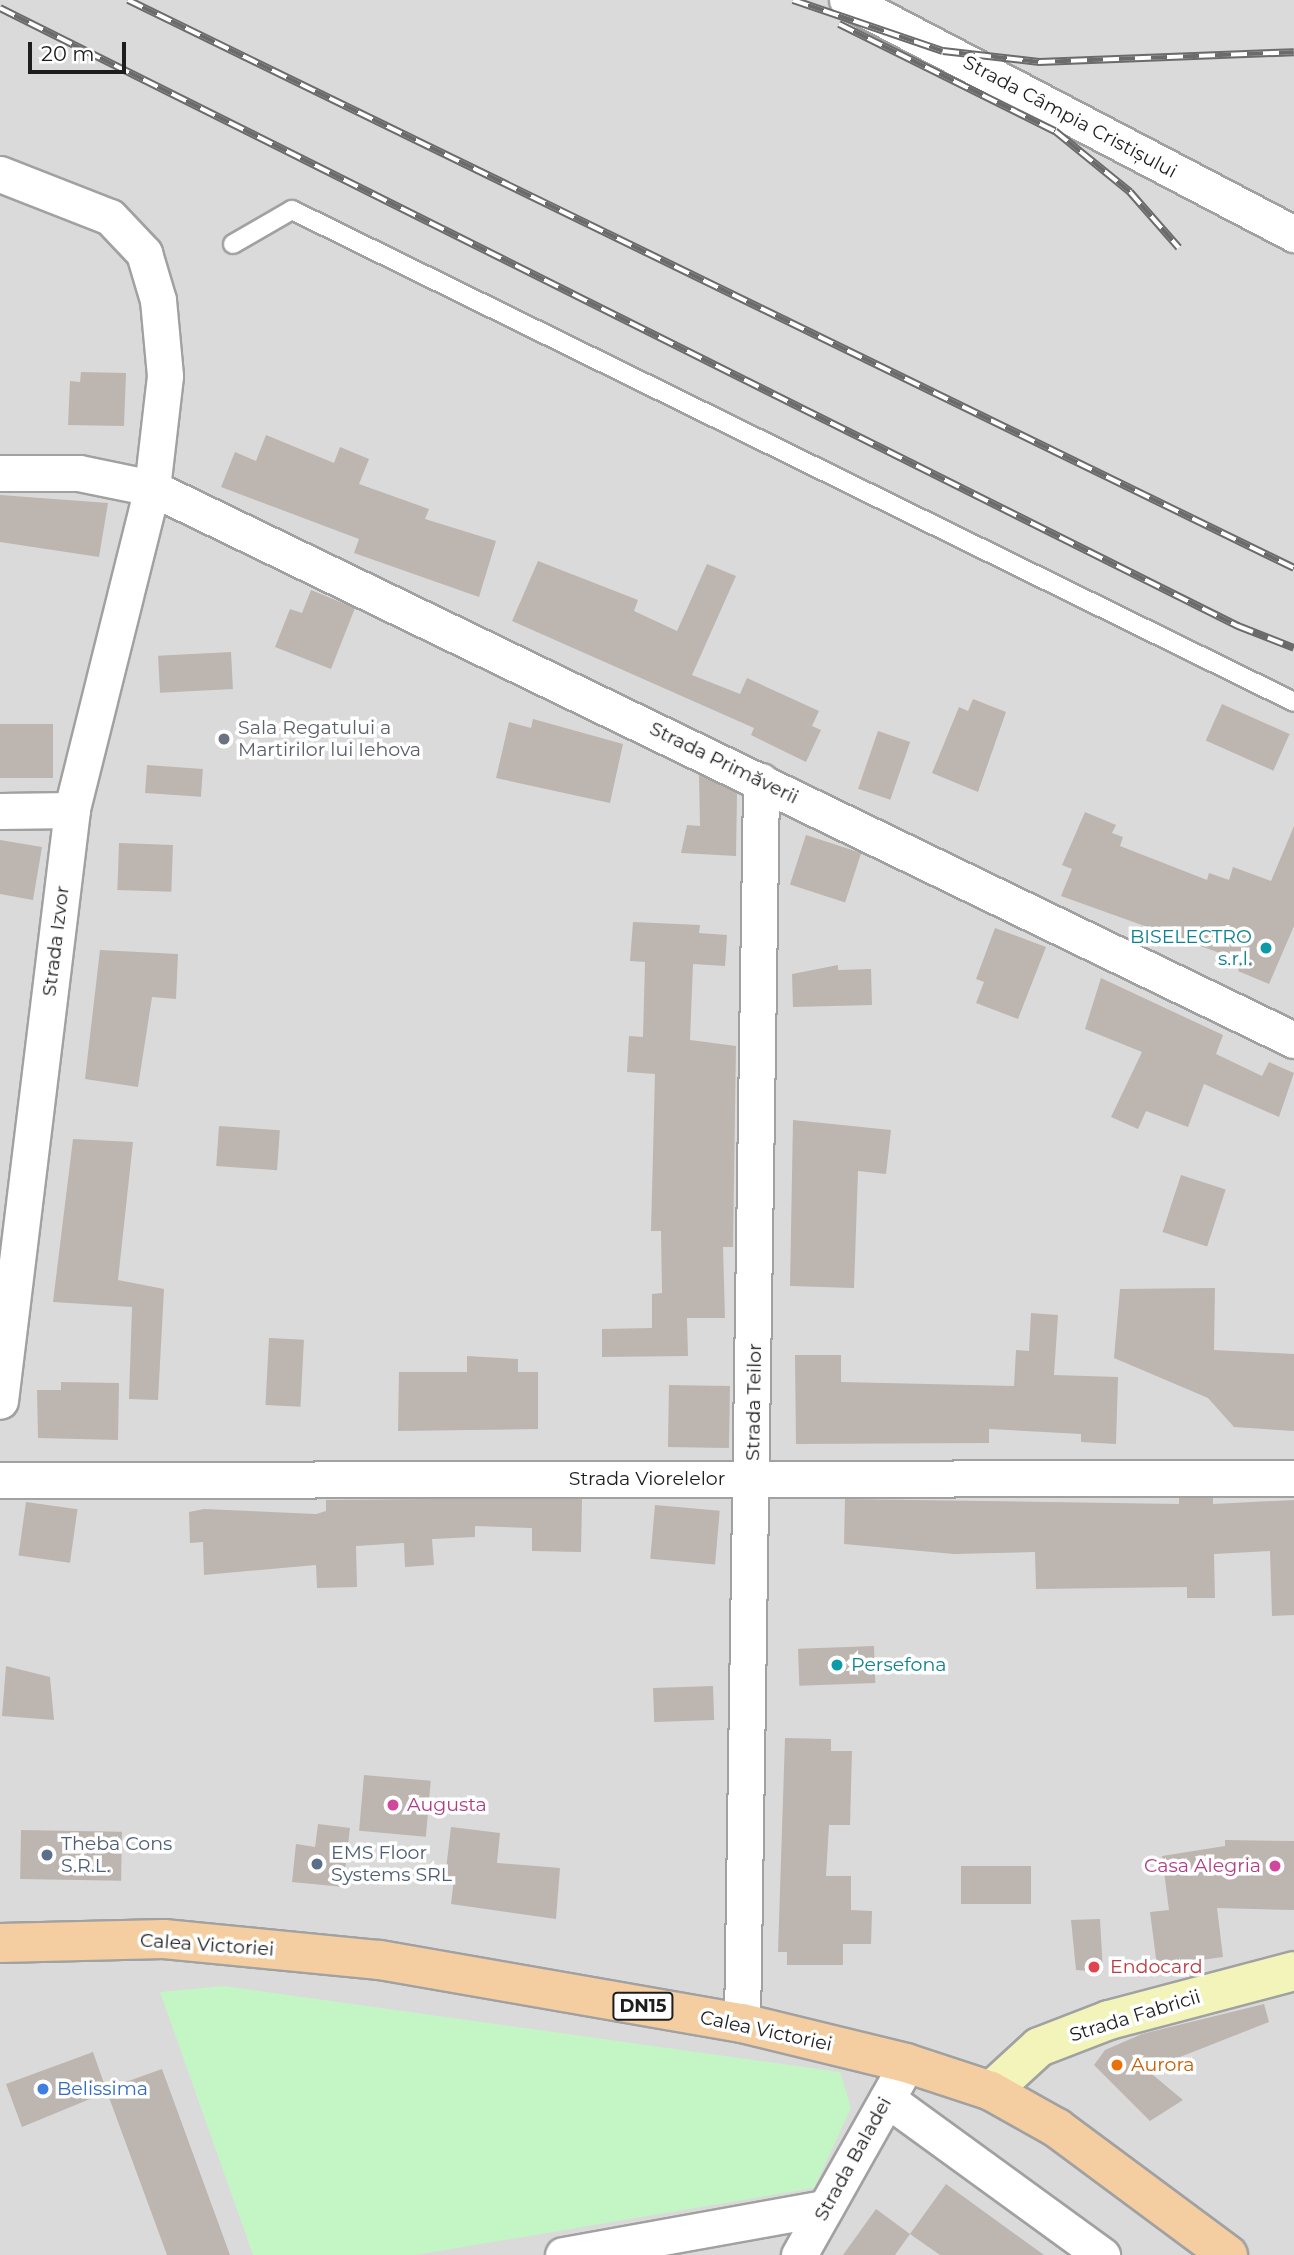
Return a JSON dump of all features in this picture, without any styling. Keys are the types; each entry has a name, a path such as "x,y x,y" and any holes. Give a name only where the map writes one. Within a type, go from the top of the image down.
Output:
{"main road":[{"name":"Calea Victoriei","path":"0,1943 164,1939 380,1960 742,2023 906,2063 991,2091 1057,2128 1228,2255"}],"street":[{"name":"Strada Câmpia Cristișului","path":"847,0 1294,234"},
{"name":"Strada Izvor","path":"0,174 110,217 144,253 158,299 164,376 152,488 72,810 12,1202 0,1401"},
{"name":"Strada Primăverii","path":"0,473 79,473 152,488 1294,1040"},
{"name":"Strada Teilor","path":"742,2023 754,1479 761,781"},
{"path":"0,811 72,810"},
{"name":"Strada Viorelelor","path":"0,1480 1294,1478"},
{"name":"Strada Fabricii","path":"991,2091 1039,2047 1109,2020 1294,1971"},
{"name":"Strada Baladei","path":"799,2255 906,2063"},
{"path":"887,2099 1102,2255"},
{"path":"563,2255 825,2208"}],"lane":[{"path":"233,244 292,210 1294,702"}],"shaded area":[{"path":"0,0 1294,0 1294,2255 0,2255"}],"green space":[{"path":"224,1986 840,2072 851,2108 814,2188 415,2255 253,2255 160,1992"}],"building":[{"path":"81,372 126,373 124,426 68,425 70,381 80,382"},
{"path":"266,435 334,463 340,447 369,459 359,484 429,509 425,519 496,541 479,597 354,553 359,539 221,487 235,452 256,461"},
{"path":"0,495 108,503 99,557 0,542"},
{"path":"538,561 638,600 634,611 677,631 707,564 736,576 692,675 740,694 747,678 819,711 812,726 821,730 806,762 751,735 754,728 512,621"},
{"path":"311,590 355,608 331,669 275,647 290,609 302,613"},
{"path":"231,652 233,689 160,693 158,656"},
{"path":"973,699 1006,712 978,792 932,773 959,707 968,711"},
{"path":"1222,704 1290,734 1273,771 1206,741"},
{"path":"533,719 623,744 610,803 496,778 509,722 531,728"},
{"path":"0,724 53,724 53,778 0,778"},
{"path":"878,731 910,742 890,800 858,789"},
{"path":"147,765 203,769 201,797 145,793"},
{"path":"699,775 737,793 736,856 681,853 687,825 700,826"},
{"path":"1085,812 1116,825 1112,833 1123,837 1120,846 1207,880 1209,873 1229,880 1233,867 1271,881 1294,826 1294,926 1269,984 1238,971 1242,961 1061,896 1072,869 1062,865"},
{"path":"806,835 861,853 845,902 790,884"},
{"path":"0,840 42,847 33,900 0,894"},
{"path":"119,843 173,845 171,892 117,890"},
{"path":"633,922 700,925 699,933 727,935 725,966 693,964 690,1040 736,1046 733,1247 723,1247 725,1318 687,1318 688,1356 602,1357 602,1329 652,1328 652,1294 662,1293 661,1231 651,1231 655,1074 627,1072 629,1036 643,1037 645,962 630,961"},
{"path":"995,928 1046,947 1018,1019 976,1003 984,982 976,979"},
{"path":"100,950 178,954 176,999 152,997 138,1087 85,1079"},
{"path":"838,965 838,970 871,969 872,1005 793,1007 792,974"},
{"path":"1101,978 1223,1035 1216,1054 1262,1076 1269,1062 1294,1073 1279,1117 1204,1084 1188,1127 1146,1111 1138,1129 1111,1117 1142,1052 1085,1029"},
{"path":"793,1120 891,1130 886,1174 858,1171 854,1288 790,1286"},
{"path":"219,1126 280,1130 277,1170 216,1166"},
{"path":"73,1139 133,1142 118,1280 164,1289 158,1400 129,1399 132,1307 53,1302"},
{"path":"1181,1175 1226,1190 1207,1247 1162,1232"},
{"path":"1215,1288 1214,1350 1294,1354 1294,1431 1234,1427 1208,1398 1114,1358 1120,1289"},
{"path":"1031,1313 1058,1315 1054,1375 1118,1377 1116,1444 1081,1442 1081,1434 989,1429 989,1443 796,1444 795,1355 841,1355 841,1382 1014,1386 1016,1350 1029,1351"},
{"path":"269,1338 304,1340 300,1407 265,1405"},
{"path":"467,1356 518,1359 518,1372 538,1372 538,1429 398,1431 399,1372 467,1372"},
{"path":"61,1382 119,1383 118,1440 38,1438 37,1390 61,1390"},
{"path":"669,1385 730,1386 729,1448 668,1447"},
{"path":"1179,1498 1213,1498 1213,1504 1294,1500 1294,1615 1272,1616 1270,1551 1214,1554 1215,1598 1187,1598 1187,1587 1036,1589 1035,1552 954,1554 844,1544 845,1499 1179,1504"},
{"path":"582,1499 581,1552 532,1551 532,1528 475,1526 475,1537 432,1539 434,1565 405,1567 404,1543 356,1546 357,1587 317,1588 316,1565 204,1575 203,1542 190,1543 189,1512 204,1509 316,1514 326,1511 326,1500"},
{"path":"26,1502 77,1509 70,1563 18,1555"},
{"path":"655,1505 720,1511 715,1564 650,1559"},
{"name":"Persefona","path":"874,1646 875,1683 799,1686 798,1649"},
{"path":"6,1666 50,1677 54,1720 2,1716"},
{"path":"713,1686 714,1720 654,1722 653,1688"},
{"path":"785,1738 831,1739 831,1751 852,1751 850,1825 829,1825 826,1876 851,1876 851,1910 872,1911 871,1944 843,1944 843,1965 787,1965 787,1952 778,1952"},
{"path":"364,1775 431,1781 426,1837 359,1831"},
{"path":"318,1824 350,1828 343,1887 292,1882 296,1844 315,1847"},
{"path":"451,1827 500,1833 497,1863 560,1868 556,1919 451,1904 454,1879 445,1878"},
{"path":"21,1830 122,1832 121,1881 20,1879"},
{"path":"1225,1840 1294,1841 1294,1910 1217,1908 1223,1957 1157,1966 1150,1912 1169,1910 1162,1856 1225,1846"},
{"path":"961,1866 1031,1866 1031,1904 961,1904"},
{"path":"1100,1919 1103,1972 1076,1970 1071,1920"},
{"path":"1264,2004 1269,2022 1147,2070 1183,2100 1150,2121 1094,2065 1105,2050 1142,2034"},
{"path":"93,2052 106,2089 162,2069 230,2255 167,2255 107,2092 22,2127 6,2084"},
{"path":"946,2184 1044,2255 940,2255 910,2234"},
{"path":"876,2209 910,2234 895,2255 843,2255"}],"railway":[{"path":"128,0 1294,568"},
{"path":"793,0 943,51 1039,62 1294,52"},
{"path":"0,8 1238,626 1294,648"},
{"path":"839,24 1055,131 1130,192 1179,248"}],"place":[{"name":"Sala Regatului a Martirilor lui Iehova","path":"224,739"},
{"name":"BISELECTRO s.r.l.","path":"1266,948"},
{"name":"Persefona","path":"837,1665"},
{"name":"Augusta","path":"393,1805"},
{"name":"Theba Cons S.R.L.","path":"47,1855"},
{"name":"EMS Floor Systems SRL","path":"317,1864"},
{"name":"Casa Alegria","path":"1275,1866"},
{"name":"Endocard","path":"1094,1967"},
{"name":"Aurora","path":"1117,2065"},
{"name":"Belissima","path":"43,2089"}]}
